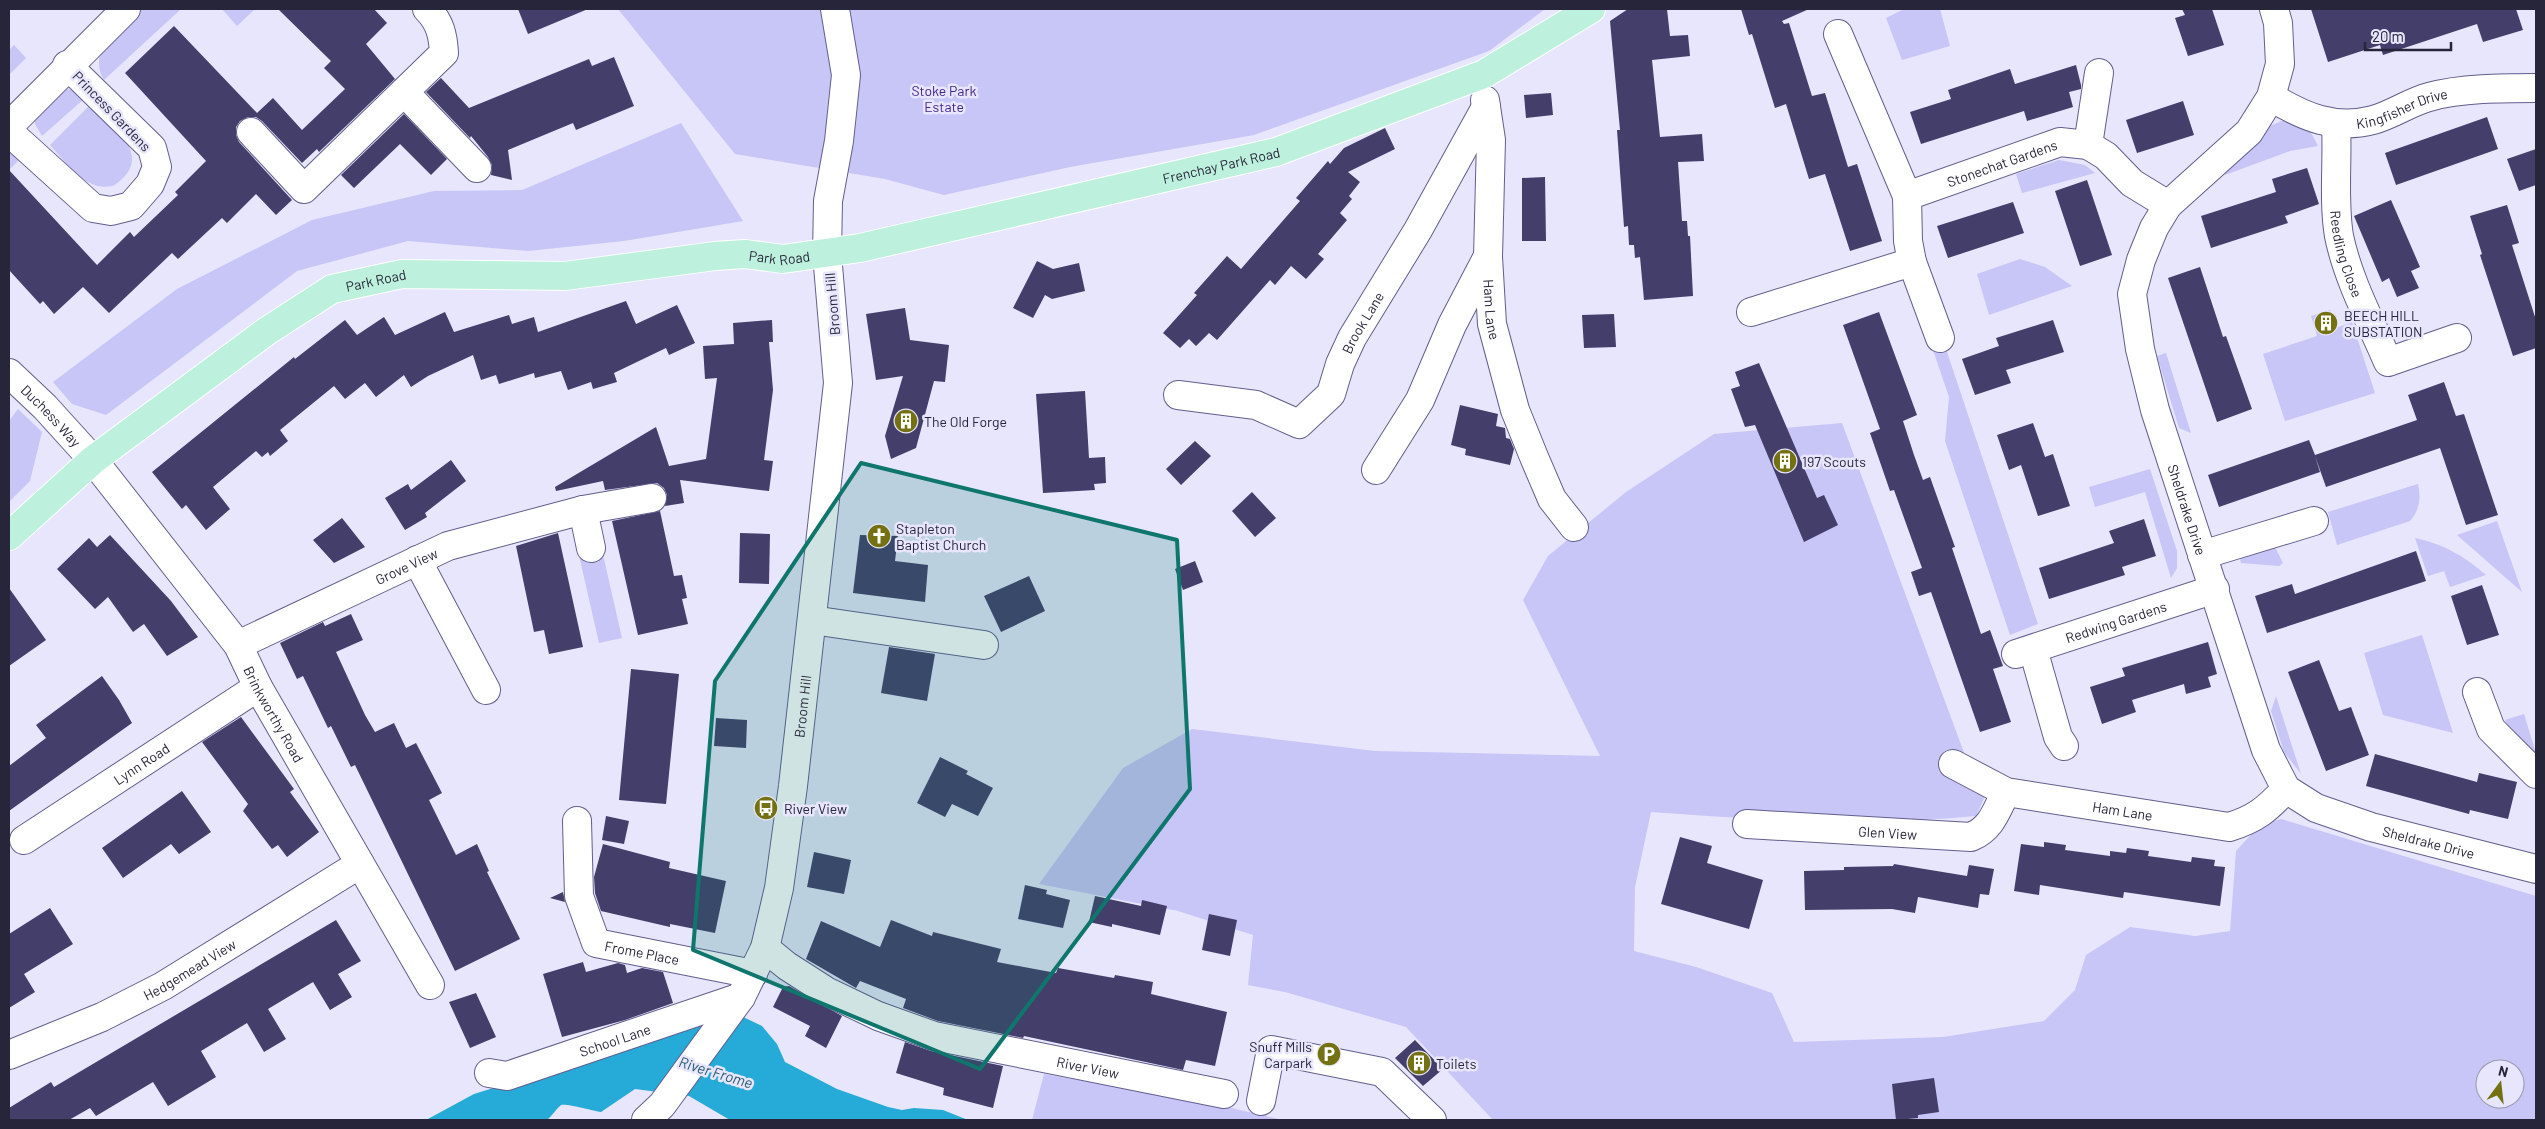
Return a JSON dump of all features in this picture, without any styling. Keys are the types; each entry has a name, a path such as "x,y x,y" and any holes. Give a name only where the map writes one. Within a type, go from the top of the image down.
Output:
{"main road":[{"name":"Frenchay Park Road","path":"827,254 1276,152 1484,74 1591,9"},
{"name":"Park Road","path":"9,536 92,460 267,331 332,289 402,274 565,276 716,256 745,254 783,259 827,254"}],"street":[{"path":"9,126 67,65 126,9"},
{"path":"251,132 304,189 444,53 443,34 434,16 427,9"},
{"name":"Broom Hill","path":"654,1113 741,995 765,948 779,888 812,620 838,382 827,254 828,201 839,141 846,75 835,9"},
{"name":"Sheldrake Drive","path":"2274,9 2278,23 2280,64 2272,97 2249,132 2168,205 2154,228 2141,260 2132,294 2140,349 2145,414 2215,589 2243,714 2266,750 2286,789 2316,808 2371,827 2536,869"},
{"path":"1838,34 1907,196 1908,241 1912,262 1940,338"},
{"name":"Princess Gardens","path":"9,132 93,208 111,211 131,206 150,184 157,167 152,148 67,65"},
{"path":"2088,145 2099,73"},
{"name":"Ham Lane","path":"1484,74 1491,140 1488,257 1492,324 1515,410 1552,499 1574,527"},
{"name":"Kingfisher Drive","path":"2272,97 2293,110 2336,125 2373,120 2430,96 2495,88 2536,88"},
{"path":"404,92 477,168"},
{"name":"Brook Lane","path":"1178,395 1256,405 1299,424 1332,394 1340,364 1352,338 1418,230 1486,107"},
{"name":"Reedling Close","path":"2336,125 2340,236 2345,278 2388,362 2458,338"},
{"name":"Stonechat Gardens","path":"1907,196 2060,142 2088,145 2106,156 2132,183 2168,205"},
{"path":"1376,470 1420,400 1452,325 1488,257"},
{"path":"1750,312 1912,262"},
{"name":"Duchess Way","path":"9,373 45,407 92,460"},
{"name":"Brinkworthy Road","path":"92,460 238,645 258,687 430,985"},
{"name":"Grove View","path":"238,645 448,546 583,510 652,498"},
{"path":"583,510 591,548"},
{"path":"2202,555 2314,521"},
{"path":"417,560 486,690"},
{"name":"Redwing Gardens","path":"2064,746 2058,736 2044,686 2025,652 2215,589"},
{"path":"812,620 984,645"},
{"name":"Lynn Road","path":"24,840 258,687"},
{"path":"2477,692 2491,729 2536,774"},
{"name":"Ham Lane","path":"1953,764 2006,792 2229,827 2246,822 2264,812 2286,789"},
{"name":"Glen View","path":"1747,824 1971,837 1983,832 1990,823 2006,792"},
{"name":"Frome Place","path":"578,821 579,896 596,943 741,995"},
{"name":"Hedgemead View","path":"9,1056 102,1017 163,986 360,864"},
{"name":"River View","path":"765,948 787,966 826,991 878,1016 934,1036 1224,1094"},
{"name":"School Lane","path":"489,1073 507,1076 741,995"},
{"path":"1261,1101 1271,1050 1382,1072 1432,1120"}],"highlighted area":[{"path":"861,463 1177,540 1190,789 980,1069 693,950 715,681"}],"green space":[{"path":"134,9 181,9 104,80 99,60 106,41"},
{"path":"222,9 255,9 237,26"},
{"name":"Stoke Park Estate","path":"618,9 1545,9 1489,51 1254,135 1070,167 944,195 885,179 735,154"},
{"path":"1904,9 1940,9 1950,46 1902,60 1886,18"},
{"path":"14,45 26,58 9,75 9,50"},
{"path":"59,87 76,91 85,98 42,136 35,124 34,115"},
{"path":"91,104 120,133 127,143 131,154 131,164 126,175 113,186 103,187 85,180 50,145"},
{"path":"2284,120 2291,120 2306,127 2318,146 2290,151 2225,175 2222,170 2265,128"},
{"path":"681,123 743,221 624,241 528,251 408,241 297,271 106,415 72,404 53,382 177,289 312,220 434,191 522,190"},
{"path":"9,147 23,156 9,170"},
{"path":"2059,160 2085,165 2095,173 2022,193 2016,174"},
{"path":"2020,259 2045,267 2072,286 1989,315 1977,274"},
{"path":"2330,310 2336,328 2352,322 2375,393 2285,421 2263,354 2317,336 2311,316"},
{"path":"1945,346 2038,624 2010,635 1945,441 1949,397 1933,350"},
{"path":"2166,353 2191,433 2179,428 2157,356"},
{"path":"18,409 42,432 30,481 9,502 9,421"},
{"path":"1842,423 1966,758 1995,775 1976,816 1895,821 1814,821 1651,812 1635,887 1634,951 1696,967 1772,993 1794,1042 1943,1037 2044,1021 2075,990 2086,955 2130,927 2195,936 2230,931 2236,851 2260,825 2281,819 2536,896 2536,1120 1493,1120 1406,1027 1285,992 1248,985 1253,935 1178,911 1039,884 1123,768 1192,729 1375,751 1600,756 1523,600 1548,556 1626,492 1714,434"},
{"path":"2150,469 2177,551 2177,568 2171,578 2145,492 2095,507 2089,487"},
{"path":"2418,484 2419,504 2410,521 2337,545 2328,512"},
{"path":"2497,521 2522,592 2457,535"},
{"path":"2415,538 2453,552 2470,562 2486,575 2450,587 2444,571 2428,576"},
{"path":"2274,545 2283,563 2279,566 2241,563 2238,549"},
{"path":"601,546 622,638 599,643 578,551"},
{"path":"2422,635 2453,733 2383,715 2364,653"},
{"path":"2276,696 2301,774 2284,752 2271,711"},
{"path":"2524,714 2536,758 2510,731 2505,720"},
{"path":"1044,1074 1210,1103 1283,1120 1032,1120"}],"water":[{"name":"River Frome","path":"739,1015 762,1026 777,1044 785,1062 837,1089 888,1107 902,1110 914,1108 943,1110 968,1120 730,1120 689,1096 635,1089 601,1112 561,1105 547,1120 426,1120 474,1094 715,1018"}],"building":[{"path":"278,9 374,9 387,23 366,44 395,79 319,152 317,149 302,163 262,121 256,117 248,117 240,121 236,127 236,135 239,142 292,200 276,215 256,194 227,223 222,218 178,259 172,253 109,313 83,287 54,314 43,301 40,304 9,270 9,170 97,265 130,232 134,237 178,195 175,192 206,161 125,73 174,26 257,113 273,98 302,130 345,89 324,68 331,61"},
{"path":"518,9 588,9 528,34"},
{"path":"1628,9 1667,9 1670,36 1688,35 1690,56 1652,60 1660,137 1702,134 1704,161 1678,162 1682,221 1687,221 1688,236 1690,236 1693,296 1644,300 1640,257 1635,258 1634,245 1629,245 1628,226 1624,227 1617,130 1620,130 1610,21"},
{"path":"1741,9 1809,9 1782,21 1784,24 1789,23 1812,96 1825,93 1848,167 1857,164 1882,241 1850,251 1825,174 1809,179 1786,104 1775,108 1752,34 1749,35"},
{"path":"2182,9 2212,9 2224,45 2188,56 2175,18 2185,15"},
{"path":"2311,9 2516,9 2523,30 2483,42 2477,24 2383,55 2380,45 2328,62"},
{"path":"614,57 634,106 576,130 573,123 508,150 512,180 491,175 492,165 488,157 471,136 470,138 426,92 441,78 469,108 589,59 592,66"},
{"path":"2076,65 2081,89 2069,92 2073,107 2027,121 2024,111 1921,144 1910,112 1951,99 1948,90 2010,69 2015,84"},
{"path":"1551,93 1553,115 1526,118 1524,95"},
{"path":"2183,101 2194,135 2137,153 2126,120"},
{"path":"404,114 447,159 431,175 400,144 354,188 341,175"},
{"path":"2487,117 2498,149 2396,185 2385,153"},
{"path":"1385,128 1395,149 1348,172 1360,182 1349,196 1352,199 1340,213 1347,220 1318,254 1324,259 1306,279 1291,266 1275,285 1270,280 1217,340 1209,333 1196,346 1189,339 1180,348 1163,333 1197,295 1194,293 1227,256 1241,269 1300,201 1296,198 1328,161 1330,164 1344,148"},
{"path":"2536,149 2536,185 2519,191 2507,159"},
{"path":"2307,168 2319,204 2285,216 2288,223 2211,248 2201,216 2276,192 2272,179"},
{"path":"1545,177 1546,241 1522,241 1522,178"},
{"path":"2087,180 2112,255 2080,266 2055,191"},
{"path":"2391,200 2420,267 2411,271 2419,288 2397,297 2389,278 2382,282 2354,216"},
{"path":"2013,202 2024,233 1948,258 1937,226"},
{"path":"2507,205 2519,243 2512,245 2536,320 2536,348 2513,356 2480,255 2482,254 2470,216"},
{"path":"1037,261 1053,269 1079,263 1085,291 1052,299 1045,295 1033,318 1013,308"},
{"path":"2200,267 2223,337 2226,336 2252,409 2217,422 2168,278"},
{"path":"626,301 636,324 677,305 695,343 669,355 666,348 614,373 617,382 593,389 591,382 568,390 561,371 535,378 534,373 499,384 496,375 481,380 473,355 428,376 411,387 404,375 376,397 365,383 345,399 334,386 280,430 288,441 270,456 268,452 262,457 256,451 213,487 230,509 206,530 186,505 182,509 152,472 294,357 295,359 345,320 357,335 384,317 395,335 445,312 454,332 509,315 512,324 534,317 538,332"},
{"path":"905,308 910,340 949,345 945,382 934,381 916,448 891,459 885,436 903,376 876,380 866,314"},
{"path":"1879,312 1917,415 1903,421 1914,455 1923,480 1930,477 1955,547 1952,548 1981,634 1990,630 2003,666 1993,669 2011,722 1980,732 1931,592 1919,596 1911,572 1922,568 1894,490 1890,491 1870,433 1880,429 1843,325"},
{"path":"1614,314 1616,347 1584,348 1582,315"},
{"path":"772,320 773,342 769,342 773,390 764,460 773,461 769,491 680,480 684,503 665,506 667,495 664,488 657,483 605,490 603,481 556,491 555,487 656,427 669,466 706,459 717,378 705,379 703,346 734,344 733,323"},
{"path":"2053,320 2064,352 2006,370 2011,383 1975,395 1962,359 1999,346 1996,338"},
{"name":"197 Scouts","path":"1759,363 1817,498 1824,495 1838,525 1804,542 1755,425 1745,427 1731,389 1740,386 1735,372"},
{"path":"2444,382 2456,416 2464,414 2498,515 2466,525 2440,448 2326,487 2315,456 2320,472 2219,507 2208,475 2309,440 2315,455 2417,420 2408,395"},
{"path":"1085,391 1089,458 1105,457 1106,483 1094,484 1095,490 1043,493 1036,394"},
{"path":"1460,405 1498,414 1496,426 1505,428 1506,438 1510,439 1514,449 1510,465 1465,455 1466,449 1451,445"},
{"path":"2033,423 2045,457 2053,454 2070,506 2038,516 2021,465 2009,470 1997,435"},
{"path":"1195,441 1211,456 1181,485 1166,469"},
{"path":"451,460 466,481 425,513 427,517 405,530 385,498 408,484 411,490"},
{"path":"1252,492 1276,518 1255,537 1232,511"},
{"path":"660,511 674,576 682,575 687,598 682,599 688,624 638,635 612,521"},
{"path":"342,518 365,547 334,563 313,540"},
{"path":"2144,519 2156,556 2122,567 2125,575 2049,599 2039,568 2114,543 2109,531"},
{"path":"558,533 583,647 549,654 544,630 534,632 516,546"},
{"path":"740,533 770,534 769,584 739,583"},
{"path":"110,535 171,601 198,637 167,656 144,624 133,632 108,597 95,609 57,569 89,538 97,547"},
{"name":"Stapleton Baptist Church","path":"860,535 898,536 895,561 928,565 925,602 853,593"},
{"path":"2416,551 2426,581 2267,633 2255,596 2292,584 2295,594"},
{"path":"1195,561 1203,582 1183,590 1175,569"},
{"path":"1029,576 1045,611 1001,632 984,596"},
{"path":"2482,585 2499,635 2467,645 2451,596"},
{"path":"9,588 46,640 9,666"},
{"path":"351,614 363,640 336,652 365,715 375,732 394,723 406,748 416,743 442,793 429,800 456,855 477,844 489,871 487,872 520,939 455,971 355,765 351,767 331,726 328,728 303,676 297,679 280,643 323,622 325,626"},
{"path":"2208,642 2217,674 2208,677 2211,687 2186,694 2184,684 2132,700 2136,712 2102,724 2090,687 2125,676 2122,668"},
{"path":"889,647 935,654 927,701 881,693"},
{"path":"2319,660 2339,711 2351,707 2369,755 2326,771 2288,672"},
{"path":"631,669 679,674 666,804 619,800"},
{"path":"102,676 132,723 9,811 9,766 46,738 36,725"},
{"path":"241,717 294,789 290,792 319,832 287,857 278,845 272,849 243,811 248,804 202,742"},
{"path":"716,718 747,720 746,748 714,746"},
{"path":"2375,754 2477,782 2479,773 2517,782 2508,819 2470,810 2469,814 2366,786"},
{"path":"940,757 968,771 966,774 993,788 978,816 952,804 945,817 917,803"},
{"path":"182,791 211,832 179,854 171,844 123,878 102,848"},
{"path":"606,816 629,821 624,844 602,840"},
{"path":"1680,837 1712,846 1707,863 1763,880 1749,929 1661,904"},
{"path":"2044,842 2066,845 2065,850 2110,856 2110,851 2126,853 2127,848 2149,851 2148,856 2191,862 2192,857 2215,860 2214,866 2225,867 2220,906 2124,892 2123,898 2040,885 2039,895 2014,891 2021,844 2044,847"},
{"path":"603,844 670,862 669,868 726,881 715,933 670,924 670,927 601,911 595,893 594,877"},
{"path":"814,852 851,860 844,894 807,887"},
{"path":"1894,864 1967,876 1969,865 1994,869 1989,895 1980,894 1978,908 1918,897 1915,913 1892,909 1805,910 1804,871 1844,870 1844,867 1893,866"},
{"path":"1025,885 1047,890 1046,894 1070,900 1063,928 1018,919"},
{"path":"563,892 565,902 550,898"},
{"path":"1095,896 1141,906 1142,900 1167,906 1160,935 1112,924 1112,927 1089,922"},
{"path":"50,908 73,944 24,974 35,992 9,1008 9,934"},
{"path":"1209,914 1237,920 1230,956 1202,950"},
{"path":"336,920 361,961 338,974 352,997 330,1010 313,982 268,1009 286,1039 264,1052 247,1023 201,1051 216,1077 168,1106 153,1082 96,1116 90,1108 69,1120 9,1120 9,1108 51,1082 54,1087"},
{"path":"891,920 932,936 933,932 1001,949 997,962 1056,973 1058,968 1114,978 1115,975 1153,982 1151,994 1227,1012 1215,1066 1186,1060 1183,1070 1024,1036 1023,1038 938,1021 903,1008 906,999 860,981 856,988 806,959 821,921 880,947"},
{"path":"583,962 586,972 618,963 625,965 627,973 642,968 663,972 673,1003 625,1020 562,1037 543,974"},
{"path":"789,986 842,1016 826,1048 805,1036 810,1026 773,1007 783,987"},
{"path":"476,993 496,1037 470,1048 449,1002"},
{"name":"Toilets","path":"1415,1040 1443,1069 1423,1086 1395,1058"},
{"path":"905,1042 931,1051 1003,1066 993,1108 943,1095 944,1088 896,1073"},
{"path":"1934,1078 1939,1112 1918,1115 1918,1118 1896,1120 1892,1084"}],"place":[{"name":"BEECH HILL SUBSTATION","path":"2326,323"},
{"name":"The Old Forge","path":"906,421"},
{"name":"197 Scouts","path":"1785,461"},
{"name":"Stapleton Baptist Church","path":"879,536"},
{"name":"River View","path":"766,808"},
{"name":"Snuff Mills Carpark","path":"1329,1054"},
{"name":"Toilets","path":"1419,1063"}]}
